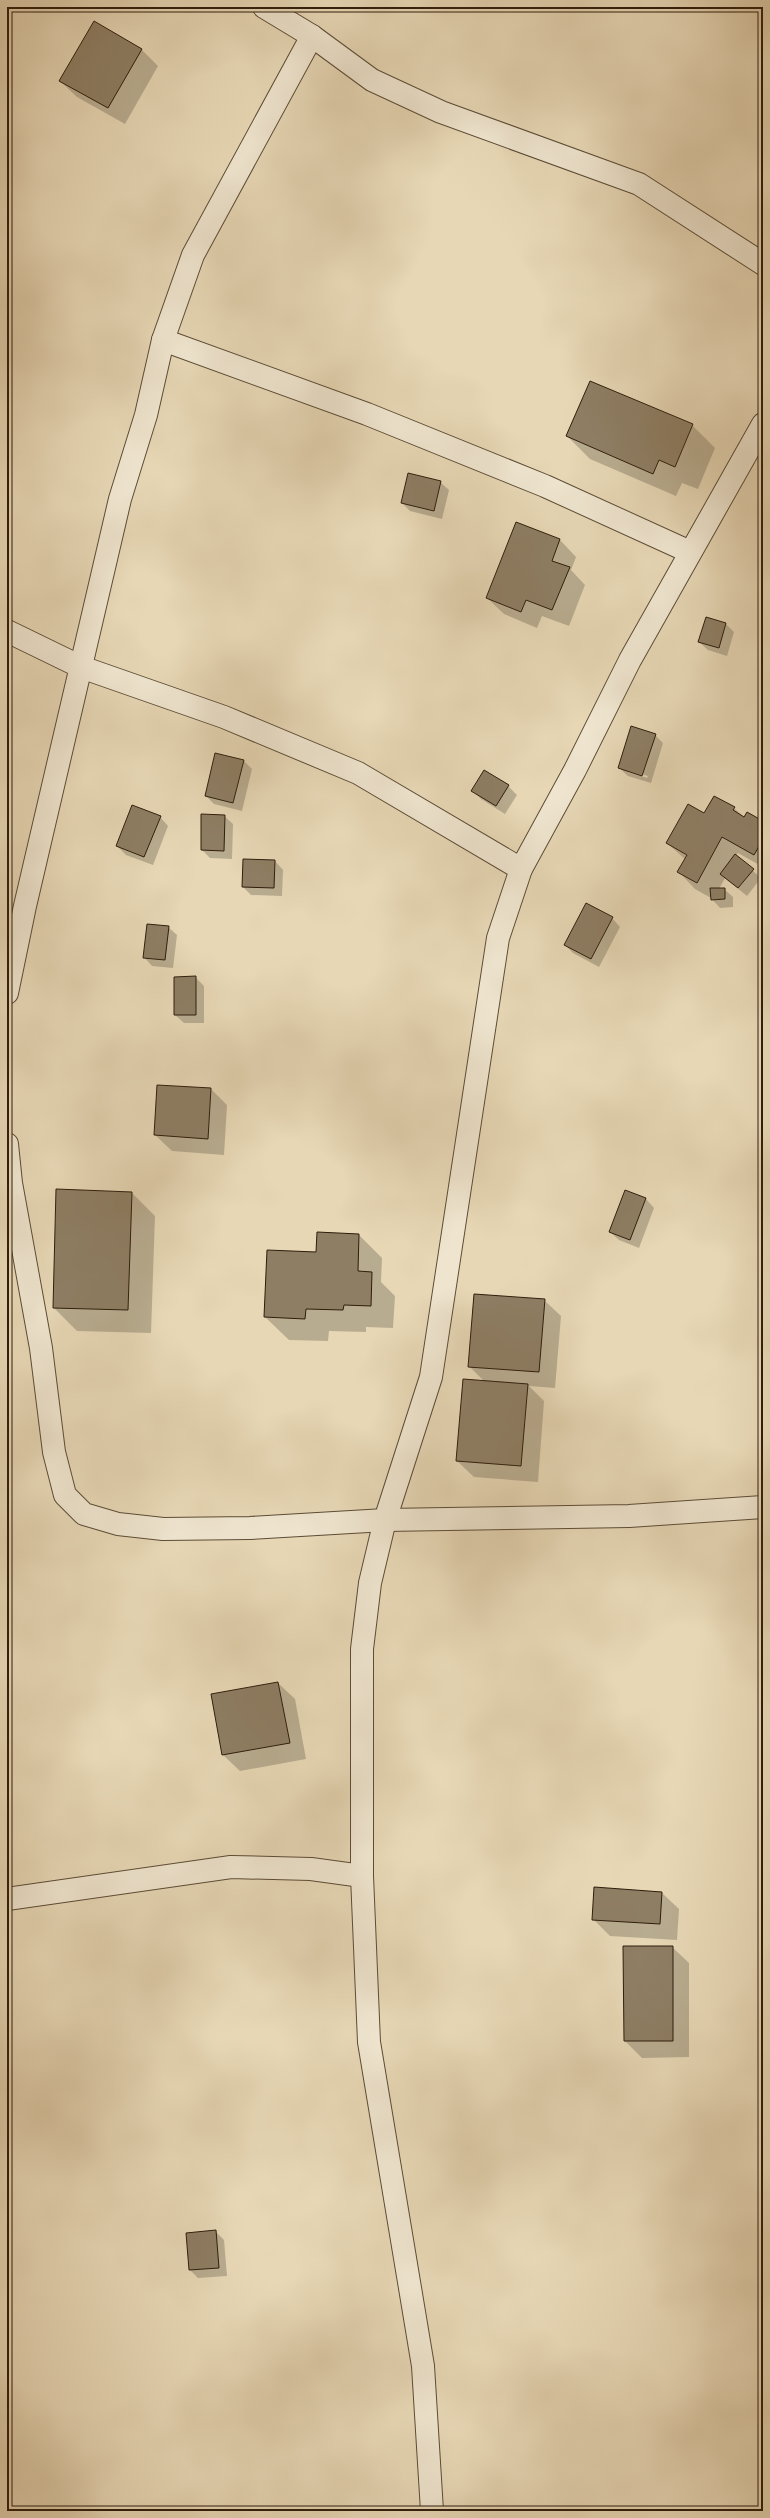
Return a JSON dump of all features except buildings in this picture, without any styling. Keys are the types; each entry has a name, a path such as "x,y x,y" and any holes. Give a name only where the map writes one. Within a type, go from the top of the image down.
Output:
{"street":[{"path":"264,7 312,36 372,80 441,112 639,184 763,264"},
{"path":"7,993 25,906 120,499 146,415 163,340 193,255 312,36"},
{"path":"163,340 367,414 545,486 690,552"},
{"path":"432,2511 424,2366 369,2042 362,1876 362,1649 370,1583 385,1520 431,1377 498,938 521,869 575,770 630,660 763,424"},
{"path":"7,631 82,667 224,717 358,773 521,869"},
{"path":"7,1144 9,1182 41,1348 54,1452 65,1495 84,1514 118,1524 163,1529 250,1528 385,1520 628,1516 763,1507"},
{"path":"7,1899 231,1867 311,1869 362,1876"}]}
